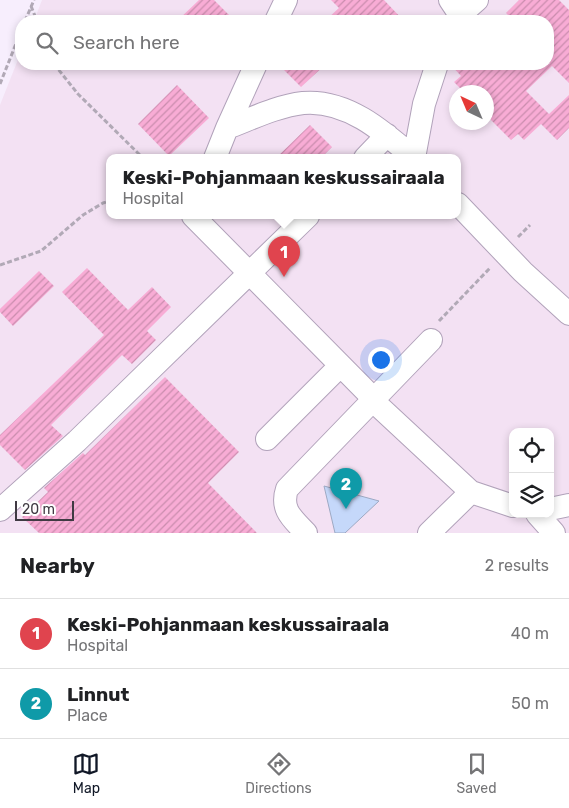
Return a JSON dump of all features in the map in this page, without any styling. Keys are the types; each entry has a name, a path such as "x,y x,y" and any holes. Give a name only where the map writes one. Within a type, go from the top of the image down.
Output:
{"lane":[{"path":"279,15 286,0"},
{"path":"456,12 477,0"},
{"path":"217,154 253,70"},
{"path":"415,154 424,104 435,70"},
{"path":"227,128 276,110 304,103 326,105 348,111 367,121 409,154"},
{"path":"369,154 387,135"},
{"path":"461,207 504,252 569,314"},
{"path":"196,219 249,275 368,392 371,399 471,492 509,505"},
{"path":"0,510 77,441 305,219"},
{"path":"306,533 284,507 287,490 431,334"},
{"path":"267,439 340,366"},
{"path":"429,533 471,492"},
{"path":"554,508 569,505"},
{"path":"541,518 554,533"}],"path":[{"path":"27,15 34,0"},
{"path":"31,6 34,15"},
{"path":"0,84 15,46"},
{"path":"59,70 78,94 139,154"},
{"path":"0,265 41,252 82,215 106,202"},
{"path":"431,334 530,225"}],"shaded area":[{"path":"42,0 569,0 569,533 0,533 0,105 15,67 15,70 554,70 554,15 36,15"}],"water":[{"path":"324,486 379,501 345,533 335,533"}],"building":[{"path":"199,0 214,0 229,15 183,15"},
{"path":"331,0 384,0 398,15 331,15 339,8"},
{"path":"519,0 559,0 569,10 569,83 554,68 554,15 508,15 506,13"},
{"path":"284,70 319,70 301,87"},
{"path":"456,70 548,70 526,91 549,114 569,95 569,128 557,140 541,124 524,140 518,134 511,140 494,123 494,85 457,85 454,82 461,76"},
{"path":"177,85 209,118 171,154 167,154 138,124"},
{"path":"310,125 332,147 325,154 280,154"},
{"path":"87,268 128,310 152,287 171,307 147,331 156,340 132,364 122,355 51,425 63,436 25,470 0,445 0,435 104,335 62,292"},
{"path":"39,271 54,286 13,326 0,312 0,309"},
{"path":"165,377 239,452 208,483 257,533 39,533 22,517 48,492 44,488 83,453 85,455"}],"place":[{"name":"Keski-Pohjanmaan keskussairaala","path":"284,277"},
{"name":"Linnut","path":"346,509"}]}
